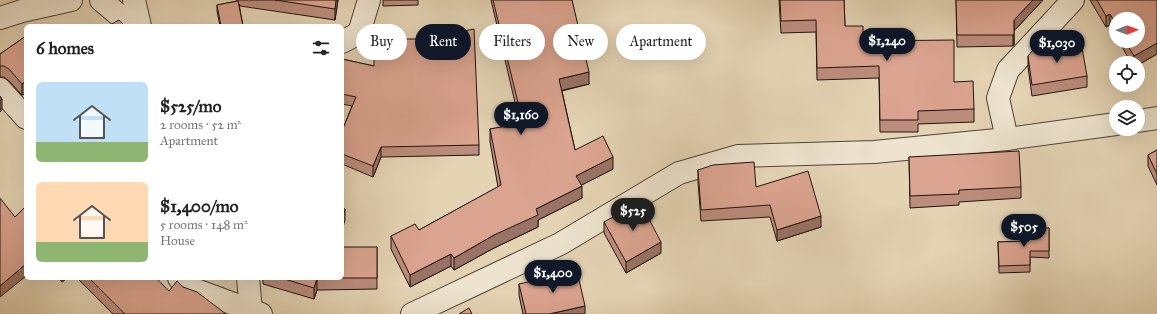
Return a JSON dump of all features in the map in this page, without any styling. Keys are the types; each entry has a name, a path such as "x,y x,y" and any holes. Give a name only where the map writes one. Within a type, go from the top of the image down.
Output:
{"street":[{"path":"0,18 22,11 71,0"},
{"path":"101,0 130,24"},
{"path":"134,0 140,24"},
{"path":"344,41 359,33 369,0"},
{"path":"1007,139 998,98 1008,70 1074,0"},
{"path":"0,89 24,116"},
{"path":"1145,119 1157,118"},
{"path":"412,314 560,244 679,173 738,156 874,152 1007,139 1109,125"},
{"path":"181,280 188,287 256,312"},
{"path":"248,280 256,312"}],"building":[{"path":"275,0 336,0 335,9"},
{"path":"493,0 572,0 578,24 553,24 553,60 586,60 589,72 559,79 575,150 603,136 613,157 576,176 582,186 536,209 538,215 494,235 454,258 451,254 410,275 391,236 415,224 419,230 501,185 490,129 523,123 508,60 545,60 545,24 499,24"},
{"path":"780,0 844,0 845,26 863,26 863,41 954,40 954,82 973,81 974,109 918,111 918,120 880,120 879,66 817,68 816,20 781,21"},
{"path":"956,0 1033,0 1014,20 1013,35 957,35"},
{"path":"1097,0 1157,0 1157,43 1134,56 1129,48 1145,48 1145,12 1109,12 1109,14 1106,16"},
{"path":"238,1 243,24 221,24 217,5"},
{"path":"119,20 123,24 112,24"},
{"path":"474,29 479,145 381,147 373,166 344,155 344,126 356,97 344,94 344,59 374,66 374,60 407,60 407,39 415,39 415,60 471,60 471,30"},
{"path":"24,37 24,82 22,84 9,69 4,66 0,66 0,54"},
{"path":"1081,42 1087,76 1032,85 1028,56 1033,50"},
{"path":"1157,150 1157,174 1148,155"},
{"path":"1019,151 1021,187 959,190 959,194 910,196 909,157"},
{"path":"754,162 756,187 808,171 821,216 777,230 770,205 701,210 698,170 713,165"},
{"path":"0,198 15,217 24,208 24,266 0,286"},
{"path":"640,202 661,242 626,262 604,222"},
{"path":"1028,228 1049,228 1049,251 1030,251 1030,265 999,266 998,242 1029,241"},
{"path":"344,247 377,247 377,278 344,278"},
{"path":"577,271 585,306 549,314 526,314 519,284"},
{"path":"91,280 158,280 169,291 177,281 183,287 197,292 226,314 125,314"},
{"path":"288,280 316,280 314,288"},
{"path":"469,308 472,314 459,314"}]}
